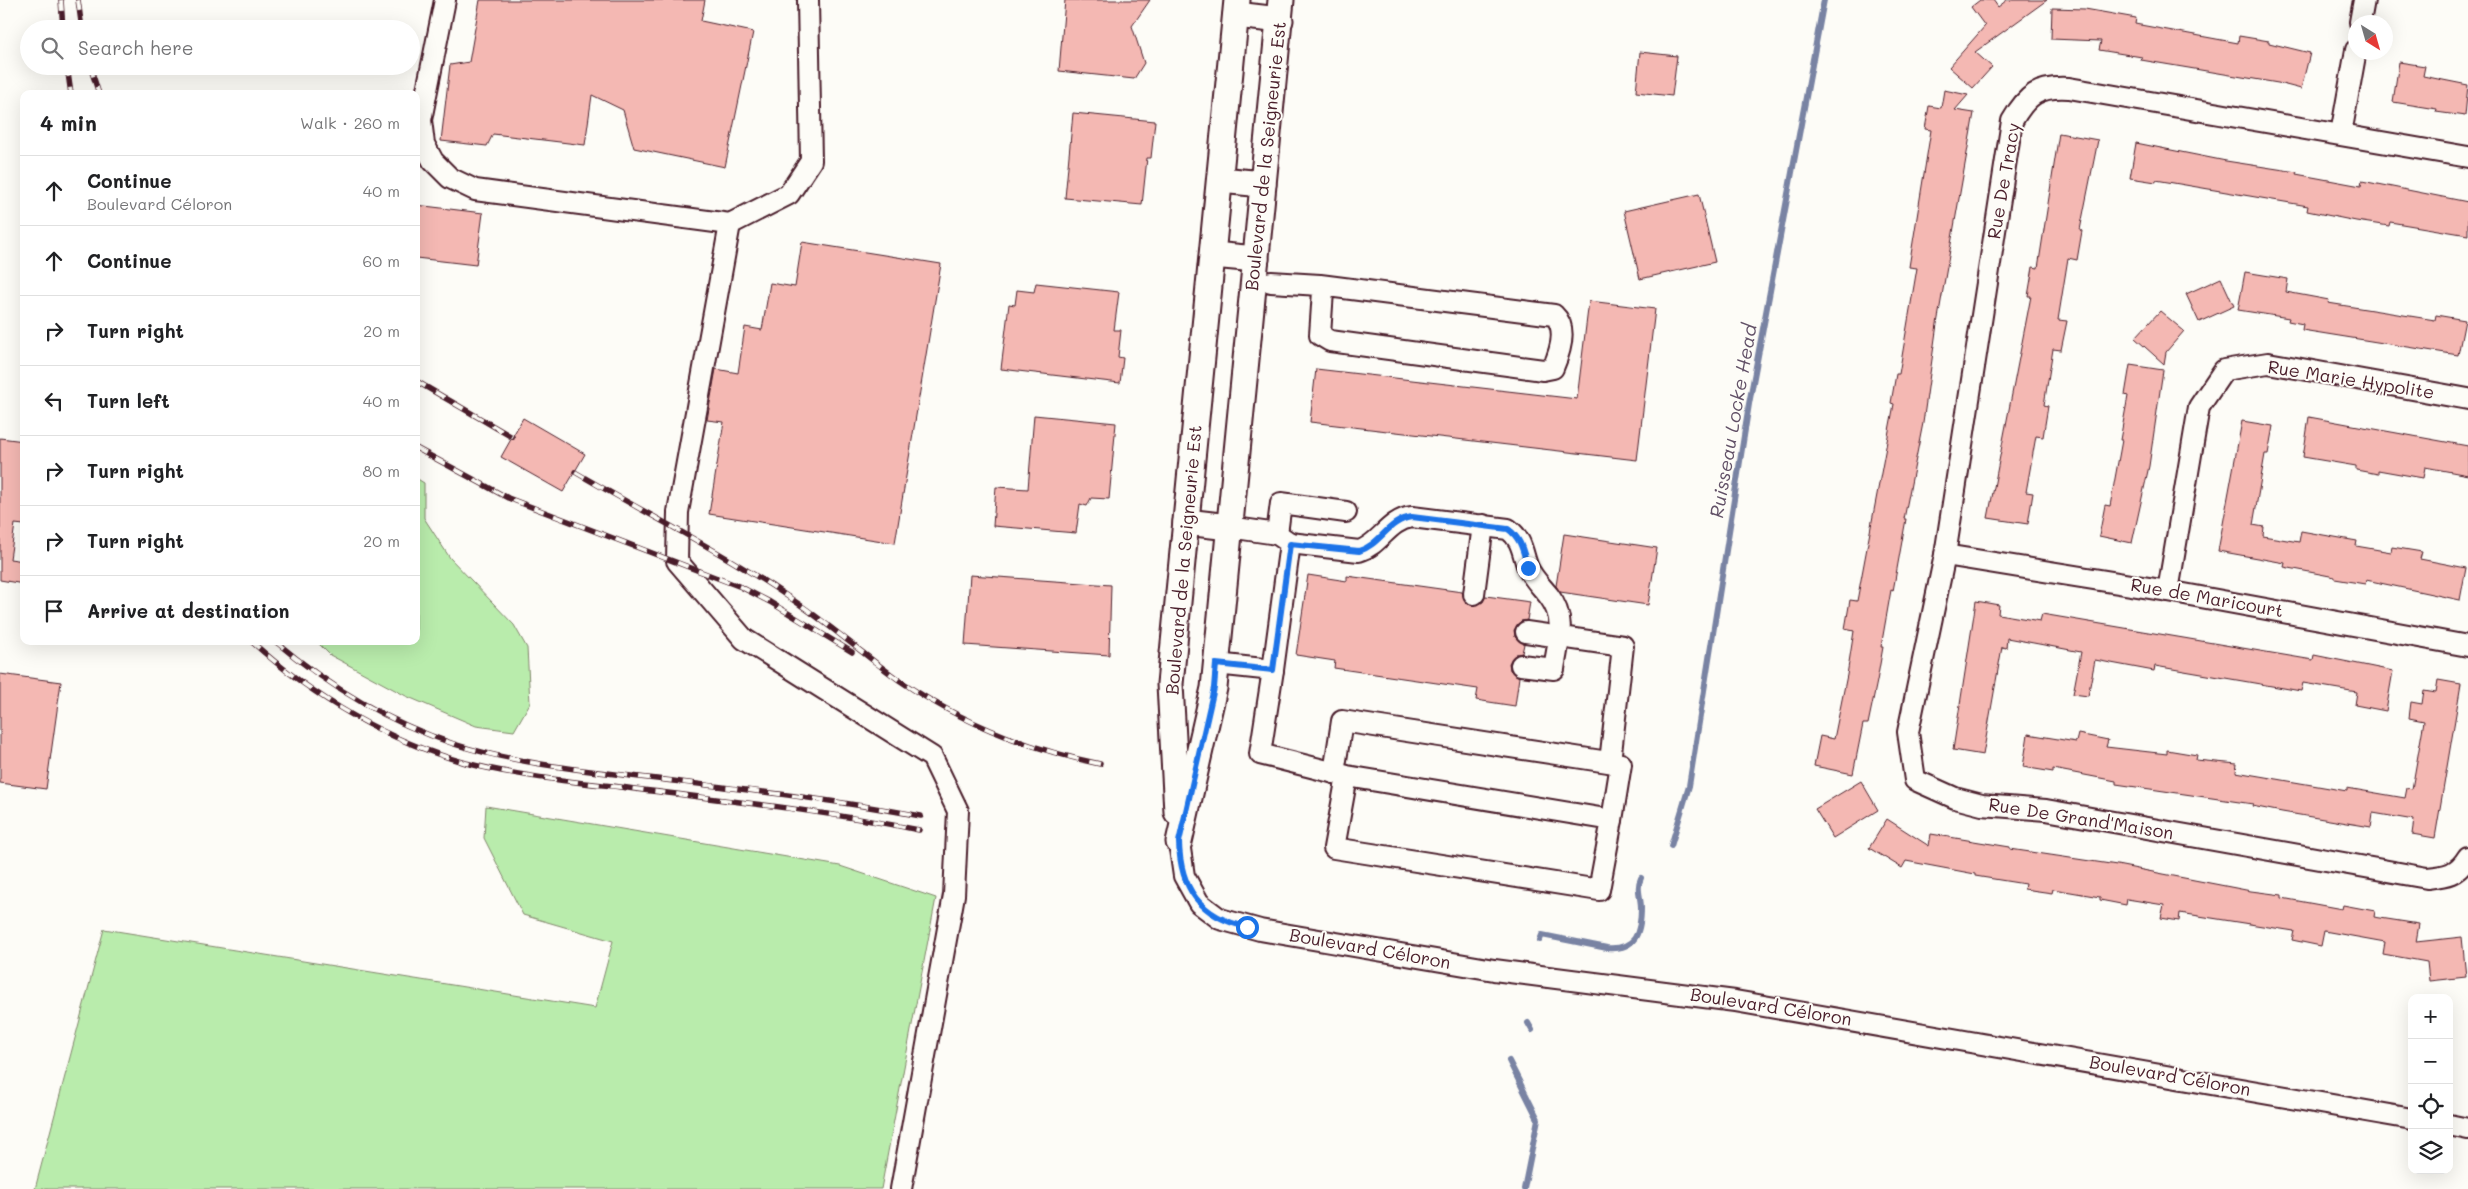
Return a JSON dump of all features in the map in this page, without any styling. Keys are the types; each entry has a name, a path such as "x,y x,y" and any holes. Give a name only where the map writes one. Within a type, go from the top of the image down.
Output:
{"main road":[{"path":"1236,7 1280,10"},
{"name":"Boulevard de la Seigneurie Est","path":"1179,842 1170,684 1236,7"},
{"name":"Boulevard de la Seigneurie Est","path":"1179,842 1214,688 1280,10"},
{"path":"1220,180 1263,184"},
{"path":"1213,255 1256,259"},
{"path":"1186,522 1229,527"}],"street":[{"path":"445,0 421,120 424,144 432,161 450,178 475,190 730,224 789,194 811,161 808,0"},
{"path":"2361,15 2364,0"},
{"path":"2341,134 2354,60"},
{"name":"Rue De Tracy","path":"1945,555 2012,121 2022,105 2040,90 2069,88 2468,157"},
{"path":"730,224 678,512 677,561 744,640 932,757 958,811 954,895 901,1189"},
{"path":"1271,282 1320,285 1554,315 1560,321 1562,328 1558,356 1553,368 1543,370 1330,342 1320,335 1323,291 1320,285"},
{"name":"Rue Marie Hypolite","path":"2168,590 2199,407 2224,370 2268,364 2468,399"},
{"path":"1346,512 1281,502 1284,539 1273,670 1260,754 1340,774 1612,820"},
{"path":"1229,527 1284,539 1359,551 1368,547 1389,527 1405,518 1500,526 1516,534 1524,551 1531,574 1549,596 1560,614 1561,622 1554,669 1521,665"},
{"path":"1474,594 1483,524"},
{"name":"Rue de Maricourt","path":"1945,555 2168,590 2468,646"},
{"name":"Rue De Grand'Maison","path":"1945,555 1908,732 1915,780 1955,798 1982,805 2046,810 2426,878 2445,877 2462,868 2468,857"},
{"path":"1526,632 1623,646 1610,762"},
{"path":"1216,664 1273,670"},
{"path":"1342,721 1621,764 1599,890 1334,848 1340,774 1342,721"},
{"name":"Boulevard Céloron","path":"1179,842 1184,876 1199,903 1220,918 1260,930 1494,970 1726,999 2408,1118"},
{"path":"2453,1126 2468,1128"}],"green space":[{"path":"420,480 424,483 424,518 450,558 514,625 527,648 530,703 514,731 476,726 406,696 330,655 320,645 420,645"},
{"path":"486,806 840,866 936,898 881,1189 35,1189 104,929 595,1008 613,941 523,915 484,838"}],"building":[{"path":"480,0 705,0 701,21 753,32 725,167 634,148 623,110 592,95 585,145 493,134 487,146 441,141 450,65 469,62"},
{"path":"1065,0 1150,0 1132,26 1144,63 1134,79 1059,71"},
{"path":"1980,0 1993,0 1998,7 2007,0 2047,0 1975,52 1992,67 1973,88 1949,67 1985,26 1971,7"},
{"path":"2052,8 2085,9 2136,18 2135,24 2238,43 2239,36 2269,41 2269,43 2310,53 2301,89 2278,83 2141,60 2142,57 2099,50 2101,41 2051,39"},
{"path":"1640,52 1677,56 1672,96 1636,92"},
{"path":"2399,62 2425,66 2423,76 2468,85 2465,116 2436,112 2437,109 2393,102"},
{"path":"1944,90 1968,95 1955,110 1974,113 1937,324 1923,423 1904,519 1906,519 1893,591 1891,590 1877,681 1868,724 1863,724 1853,774 1814,766 1820,736 1834,739 1847,675 1854,631 1845,629 1850,600 1857,601 1894,404 1891,403 1896,374 1899,374 1917,268 1909,267 1931,130 1925,129 1929,106 1941,108"},
{"path":"1073,113 1155,121 1151,158 1147,158 1142,205 1065,198"},
{"path":"2059,133 2098,140 2080,230 2082,231 2077,260 2068,258 2058,320 2067,321 2061,350 2053,349 2044,405 2048,406 2043,437 2036,436 2026,492 2033,493 2028,524 1988,518 2031,296 2028,296 2033,267 2038,268"},
{"path":"2136,143 2226,161 2297,172 2296,174 2361,186 2362,181 2468,202 2468,235 2390,222 2389,226 2356,221 2307,211 2308,206 2156,180 2156,182 2130,178"},
{"path":"1699,194 1715,262 1640,279 1624,211"},
{"path":"420,205 483,213 476,265 420,258"},
{"path":"802,242 941,264 895,543 709,514 724,422 707,420 716,369 738,373 745,327 762,330 770,283 795,287"},
{"path":"2245,272 2288,279 2286,292 2329,300 2328,303 2435,320 2436,315 2465,320 2458,355 2302,330 2303,324 2288,321 2289,318 2238,310"},
{"path":"2221,278 2234,306 2199,322 2186,294"},
{"path":"1036,283 1119,292 1114,330 1121,330 1118,357 1123,358 1120,383 1001,369 1009,304 1015,305 1017,290 1034,292"},
{"path":"1589,301 1655,309 1637,460 1310,422 1316,369 1577,399"},
{"path":"2160,311 2184,331 2166,352 2164,364 2135,338"},
{"path":"2130,365 2163,370 2149,466 2132,543 2099,536 2105,505 2110,506 2122,440 2120,440 2128,396 2125,395"},
{"path":"1034,415 1116,423 1109,499 1091,498 1087,506 1080,504 1076,533 993,526 996,487 1028,489"},
{"path":"2309,417 2468,446 2468,475 2425,467 2423,478 2378,470 2378,474 2356,470 2356,466 2303,457"},
{"path":"523,418 585,454 563,492 501,457"},
{"path":"2242,421 2273,426 2268,454 2265,454 2253,525 2264,527 2263,536 2299,542 2301,531 2357,541 2356,546 2391,552 2392,547 2422,552 2420,559 2466,568 2460,600 2366,580 2365,584 2335,579 2335,577 2284,567 2285,563 2218,551"},
{"path":"0,438 20,440 20,525 15,524 10,559 20,560 20,583 0,580"},
{"path":"1564,534 1657,548 1648,605 1560,592 1556,586"},
{"path":"970,575 1111,585 1109,655 965,645"},
{"path":"1308,575 1347,581 1347,576 1462,592 1466,603 1473,606 1483,602 1486,596 1530,602 1527,620 1521,621 1514,630 1515,637 1524,644 1522,653 1516,654 1509,663 1510,670 1519,677 1515,706 1476,700 1478,689 1334,668 1335,661 1296,655"},
{"path":"1976,601 1999,605 1998,614 2040,621 2042,614 2313,660 2314,655 2393,671 2386,711 2355,705 2357,692 2303,683 2301,691 2155,666 2154,671 2095,660 2088,696 2073,694 2081,652 2007,638 2006,648 2002,647 1983,755 1953,750"},
{"path":"0,674 61,682 46,789 0,783"},
{"path":"2438,680 2461,684 2435,838 2412,834 2414,820 2373,813 2371,827 2282,812 2252,806 2253,804 2116,784 2116,781 2053,769 2053,772 2023,767 2028,734 2076,742 2078,734 2108,740 2106,747 2167,754 2167,750 2197,755 2196,760 2237,764 2236,772 2347,791 2347,788 2405,798 2407,788 2412,789 2424,721 2409,718 2411,702 2422,704 2424,690 2436,692"},
{"path":"1861,781 1878,810 1833,838 1815,809"},
{"path":"1887,819 1929,846 1931,834 2282,895 2282,898 2342,909 2343,905 2375,911 2374,917 2419,924 2416,942 2462,937 2466,977 2429,981 2427,962 2383,954 2385,942 2324,931 2321,946 2292,940 2294,931 2180,913 2179,921 2161,918 2164,905 2127,899 2126,905 2100,900 2100,897 2053,889 2052,893 2024,889 2025,884 1975,876 1975,874 1906,861 1902,868 1869,848"}],"waterway":[{"name":"Ruisseau Locke Head","path":"1671,846 1689,786 1749,404 1824,0"},
{"name":"Ruisseau Locke Head","path":"1540,940 1542,935 1607,948 1617,948 1630,943 1638,933 1640,926 1639,885 1641,878"},
{"name":"Ruisseau Locke Head","path":"1528,1023 1532,1030"},
{"name":"Ruisseau Locke Head","path":"1509,1061 1538,1119 1524,1189"}],"railway":[{"path":"61,0 62,20"},
{"path":"78,0 81,20"},
{"path":"68,75 70,90"},
{"path":"93,75 98,90"},
{"path":"420,383 512,437"},
{"path":"420,450 508,498 741,587 770,602 852,652"},
{"path":"575,472 761,579 816,616 899,680 946,709 1021,742 1100,764"},
{"path":"256,645 299,680 351,714 407,742 466,763 542,778 808,811 919,830"},
{"path":"280,645 338,688 382,714 430,735 478,751 550,766 819,799 921,816"}],"route":[{"path":"1247,927 1233,924 1220,918 1199,903 1191,892 1181,867 1179,842 1214,688 1216,664 1273,670 1290,544 1352,552 1364,550 1399,520 1412,517 1500,526 1508,529 1516,534 1524,551 1528,568"}]}
